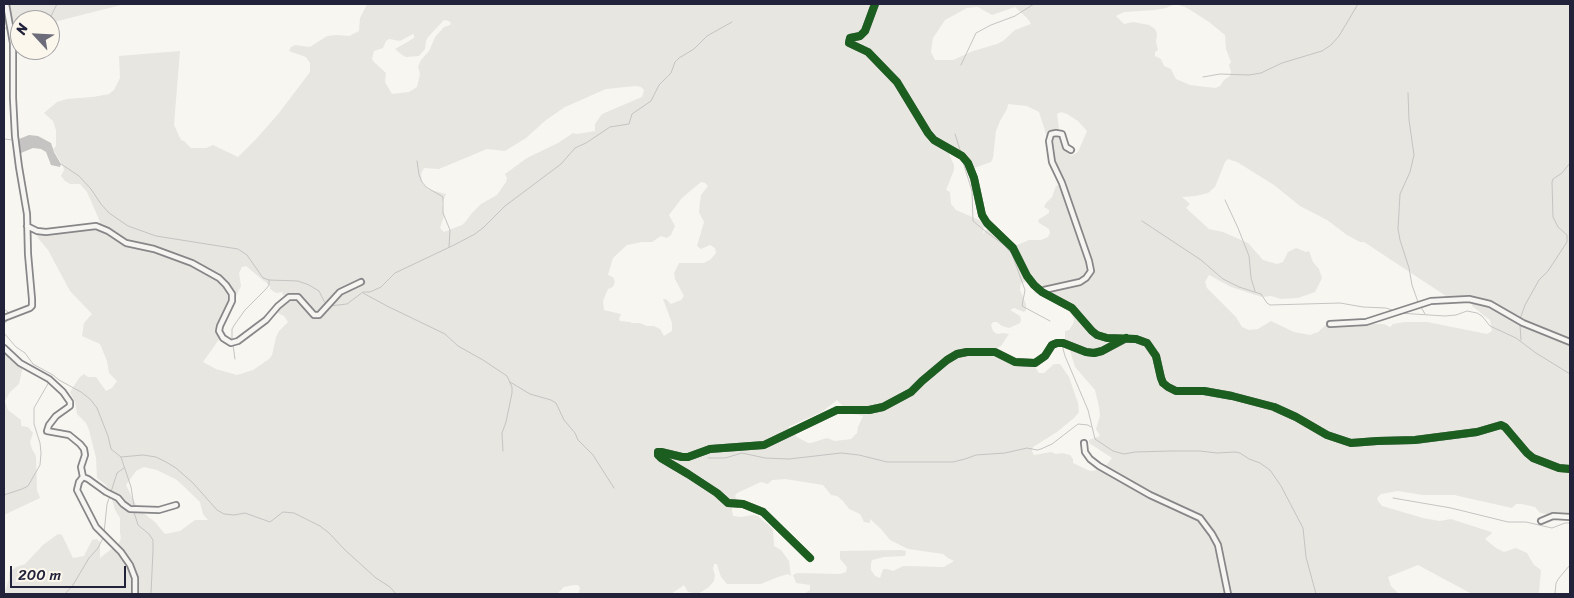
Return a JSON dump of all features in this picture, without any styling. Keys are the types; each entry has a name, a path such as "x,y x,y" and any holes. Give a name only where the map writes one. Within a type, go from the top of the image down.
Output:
{"street":[{"path":"4,318 32,306 27,214 18,167 15,136 13,43 6,4"},
{"path":"875,4 865,31 860,36 850,38 849,43 868,52 897,82 934,140 962,156 974,178 982,215 987,223 1013,248 1027,276 1034,285 1042,292 1072,308 1097,335 1107,338 1141,340 1149,345 1156,356 1163,383 1172,389 1204,391 1274,407 1327,435 1345,442 1415,440 1477,432 1499,425 1505,427 1533,458 1559,468 1570,469"},
{"path":"1042,292 1080,282 1091,271 1062,183 1052,162 1049,141 1051,134 1062,134 1066,147 1071,150"},
{"path":"27,226 37,231 46,232 96,226 108,231 126,243 154,248 192,263 219,278 232,294 232,301 223,319 220,331 223,338 231,343 238,341 266,320 289,297 298,297 314,315 319,315 340,292 361,282"},
{"path":"1330,324 1366,322 1430,301 1469,299 1490,304 1522,323 1570,342"},
{"path":"810,558 762,512 743,504 728,504 688,474 661,458 658,452 688,457 710,448 764,445 838,410 869,410 883,407 911,392 922,380 957,354 995,352 1017,362 1035,363 1040,360 1052,345 1057,343 1063,343 1086,352 1094,352 1102,351 1126,338"},
{"path":"4,348 20,363 49,379 63,392 70,402 70,406 56,416 47,429 48,432 69,435 80,444 85,452 81,467 83,478 77,490 96,527 121,552 130,565 135,578 135,594"},
{"path":"1084,443 1085,452 1099,466 1150,495 1200,518 1218,545 1228,594"},
{"path":"83,478 95,483 106,492 118,498 130,509 159,510 176,505"},
{"path":"1541,521 1553,516 1570,517"}],"shaded area":[{"path":"4,4 125,4 60,20 60,10 10,10 10,28 4,22"},
{"path":"367,4 1175,4 1570,4 1570,517 1540,513 1535,507 1522,504 1516,504 1512,508 1454,495 1423,495 1398,491 1381,494 1377,498 1382,506 1423,518 1440,521 1451,519 1491,532 1485,539 1496,548 1504,552 1516,548 1527,553 1534,565 1541,570 1539,593 1541,594 1472,594 1418,565 1388,577 1391,586 1399,594 804,594 810,590 810,585 796,583 793,575 797,573 840,574 846,572 847,567 840,559 840,551 906,551 905,556 884,557 872,560 871,570 875,576 880,578 883,569 893,571 903,566 944,567 954,561 943,554 908,549 890,540 870,519 870,523 864,522 860,514 849,509 837,496 831,495 823,485 785,479 772,480 768,484 761,482 737,493 735,496 737,500 732,506 732,511 733,516 758,516 773,529 774,546 781,550 789,561 791,576 788,574 761,584 727,584 721,577 717,564 714,564 714,581 709,587 698,594 688,592 684,585 671,594 578,594 580,588 578,585 574,585 564,587 557,594 4,594 9,579 9,572 25,564 43,545 58,534 62,535 73,558 84,556 92,540 97,539 100,542 100,558 119,543 121,538 120,518 106,485 97,478 96,458 89,430 86,423 77,414 75,402 70,392 84,374 88,377 96,377 106,391 112,388 117,381 109,373 107,361 100,344 82,336 84,323 92,314 70,291 48,250 37,235 41,232 93,224 99,226 100,222 87,192 80,184 70,184 61,176 64,170 63,166 53,149 56,146 56,130 53,121 44,113 57,102 67,99 109,94 114,90 120,78 119,56 180,51 174,125 181,140 191,148 206,148 213,145 238,157 279,113 310,72 310,63 306,57 289,51 291,47 295,45 310,47 327,36 349,36 359,31 360,18","holes":["1175,4 1185,7 1225,35 1226,49 1231,62 1229,65 1231,72 1230,76 1220,86 1215,88 1190,85 1176,79 1171,69 1164,66 1161,59 1155,56 1155,52 1158,50 1155,29 1149,25 1133,22 1124,24 1116,16 1124,12 1155,10","978,7 992,15 1015,7 1031,24 1015,30 997,44 973,51 953,60 935,60 931,52 933,38 945,20 967,8","444,20 451,23 444,27 435,37 429,51 421,60 418,67 420,74 417,87 409,92 392,94 385,82 386,73 372,59 374,51 383,48 389,39 400,41 413,34 414,38 395,49 406,57 419,56 425,49 426,41","636,86 644,90 642,97 602,114 595,124 595,131 573,133 558,143 527,158 505,174 506,182 497,195 481,204 462,225 444,232 440,228 444,216 442,203 446,194 427,189 422,183 421,174 424,168 439,169 487,149 505,151 526,138 546,120 565,107 606,89","1008,104 1027,106 1039,112 1052,164 1063,183 1056,186 1052,197 1044,207 1049,210 1049,213 1038,220 1039,223 1049,229 1048,237 1041,240 1029,240 1015,246 991,225 983,234 984,224 956,210 951,204 950,192 946,190 954,170 949,152 958,149 974,168 991,162 996,131","1061,112 1078,121 1087,131 1078,152 1071,156 1064,148 1057,114","1228,159 1237,162 1274,185 1300,206 1327,220 1347,235 1360,242 1364,242 1449,298 1468,295 1472,298 1472,306 1490,320 1492,331 1487,334 1427,322 1405,322 1393,324 1390,327 1370,321 1363,322 1357,327 1328,323 1318,332 1310,335 1294,332 1271,321 1258,329 1249,330 1242,327 1236,317 1207,288 1205,282 1209,275 1231,287 1262,297 1271,296 1281,299 1298,298 1315,292 1322,278 1309,251 1306,252 1296,248 1288,252 1283,262 1277,264 1263,260 1248,243 1223,232 1209,229 1186,208 1190,204 1182,197 1208,193 1215,187 1225,162","701,182 705,183 708,186 701,195 699,212 704,222 697,246 701,249 710,245 715,248 716,253 704,263 679,263 674,273 684,296 681,300 671,304 666,299 663,299 672,323 672,331 664,336 660,329 654,326 620,321 621,314 604,310 603,301 608,289 613,287 615,282 613,277 608,275 613,258 627,245 652,242 661,236 667,238 671,235 675,226 669,215 682,198","246,266 270,286 270,289 276,293 282,292 283,299 276,305 274,311 284,316 288,322 279,331 269,359 253,370 237,375 216,369 203,362 220,338 226,335 222,326 241,286 239,273 242,267","1025,282 1032,286 1035,294 1039,293 1050,298 1065,306 1071,313 1074,320 1069,330 1065,331 1065,342 1068,344 1075,367 1095,390 1100,416 1096,429 1100,436 1089,440 1089,443 1112,458 1105,467 1090,471 1073,463 1070,455 1051,452 1034,455 1032,451 1033,447 1057,432 1079,412 1078,403 1069,377 1060,364 1054,364 1044,373 1039,373 1033,364 1014,364 992,351 1001,346 1009,334 997,334 993,331 991,325 993,322 1009,328 1020,323 1020,316 1010,310 1014,308 1024,312 1026,304 1020,290 1021,283","837,400 849,413 863,416 857,433 851,439 835,441 827,438 808,443 797,437 788,427 822,412","144,467 157,470 177,480 200,502 203,514 208,520 195,520 180,531 165,534 135,503 126,485 136,471"]},
{"path":"29,135 38,136 51,143 61,164 60,167 51,165 46,152 41,149 33,148 21,153 19,139"},
{"path":"4,345 23,366 19,384 10,392 5,401 8,410 21,420 21,426 28,427 33,433 30,442 36,456 37,490 40,498 4,515"}],"waterway":[{"path":"54,10 57,4"},
{"path":"961,65 976,33 1015,16 1034,4"},
{"path":"1203,77 1220,74 1249,75 1261,73 1282,63 1322,51 1339,36 1358,4"},
{"path":"330,306 347,304 363,292 370,292 381,287 395,273 475,234 505,206 561,164 575,148 610,127 629,124 632,114 651,101 659,85 671,73 675,62 679,58 694,49 707,36 732,22"},
{"path":"4,27 8,30"},
{"path":"1408,93 1409,120 1414,155 1410,172 1400,194 1398,229 1418,302"},
{"path":"955,134 961,153"},
{"path":"4,139 13,140"},
{"path":"962,159 972,191 973,221 1004,245 1012,254 1025,290 1022,306 1050,321"},
{"path":"417,161 422,182 426,187 443,197 443,213 450,230 449,247"},
{"path":"1520,319 1525,305 1539,280 1548,271 1567,242 1567,235 1558,227 1553,217 1552,182 1570,163"},
{"path":"61,164 79,176 109,213 128,226 156,236 238,249 247,255 263,278 298,281 309,285 319,291 327,304"},
{"path":"1225,200 1249,256 1251,278 1255,291"},
{"path":"1142,221 1201,260 1223,279 1239,287 1261,294 1270,305 1340,303 1392,310"},
{"path":"232,340 232,329 235,324 245,310 266,289 269,285 269,280"},
{"path":"363,293 445,334 458,346 507,376 512,387 512,393 502,433 503,451"},
{"path":"1421,307 1425,314"},
{"path":"4,309 9,313"},
{"path":"1399,313 1445,316 1467,311 1477,313 1490,326 1516,338 1570,374"},
{"path":"4,324 10,318"},
{"path":"1520,325 1521,340"},
{"path":"4,333 16,347 25,353 33,364 81,392 97,408 111,449 121,457 131,487 134,506"},
{"path":"233,345 235,359"},
{"path":"1062,345 1088,410 1095,439 1113,451 1124,454 1171,451 1235,452 1260,463 1270,470 1281,486 1303,528 1306,557 1316,594"},
{"path":"4,495 28,486 40,465 40,443 34,424 34,408 49,382"},
{"path":"510,382 530,394 556,403 564,420 575,433 578,440 593,455 614,488"},
{"path":"708,458 725,458 742,453 765,458 789,459 841,453 887,462 953,462 976,455 1005,453 1027,448 1041,449 1052,444 1078,424 1091,427"},
{"path":"121,457 143,455 156,457 166,462 193,483 217,510 224,514 245,513 270,522 283,512 294,513 320,526 329,533 345,550 396,594"},
{"path":"111,492 117,473 124,468"},
{"path":"104,533 107,504 110,496"},
{"path":"1393,498 1451,508 1508,522 1526,522 1552,528 1570,523"},
{"path":"134,512 138,525 153,540 151,594"},
{"path":"65,594 73,585 103,538"},
{"path":"1555,594 1556,583 1570,565"}],"cycle path":[{"path":"875,4 865,31 860,36 850,38 849,43 868,52 897,82 934,140 962,156 968,163 974,178 982,215 987,223 1013,248 1027,276 1042,292 1072,308 1097,335 1107,338 1136,339 1147,343 1156,356 1163,383 1168,387 1176,391 1204,391 1232,396 1274,407 1327,435 1351,443 1415,440 1477,432 1501,425 1533,458 1559,468 1570,469"},
{"path":"810,558 763,512 743,504 728,503 717,493 661,458 658,452 688,457 710,449 764,445 837,410 869,410 883,407 911,392 947,360 957,354 995,352 1015,362 1035,363 1045,356 1052,345 1057,343 1063,343 1086,352 1094,353 1102,351 1126,338"}]}
